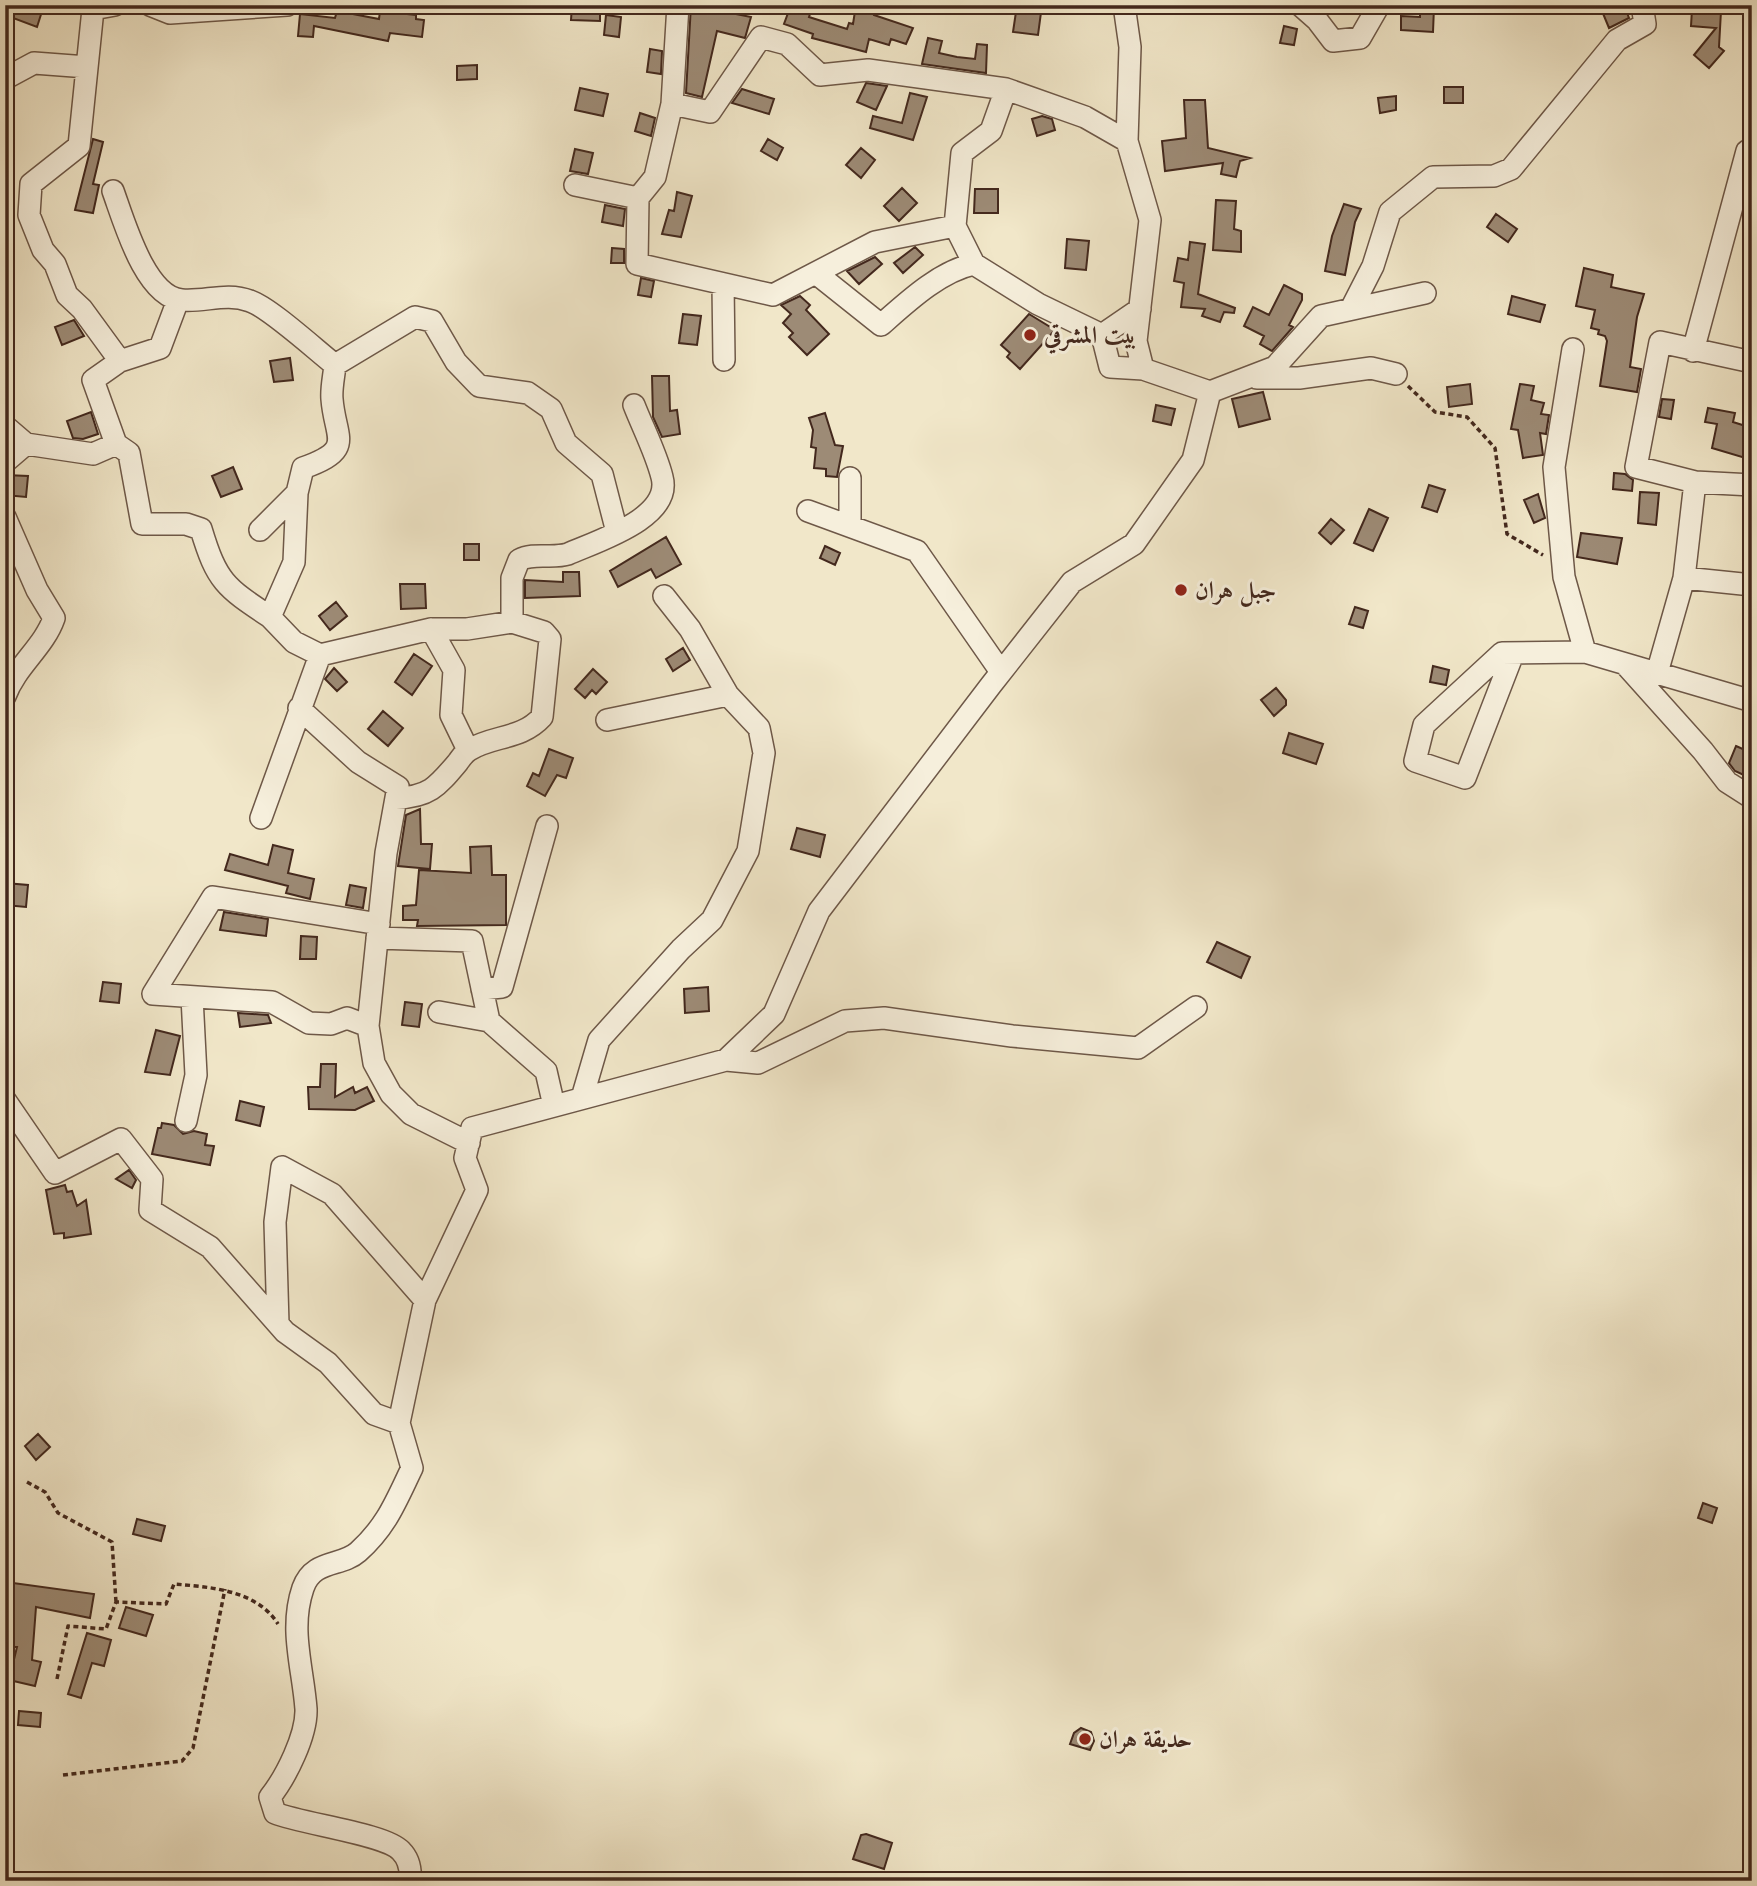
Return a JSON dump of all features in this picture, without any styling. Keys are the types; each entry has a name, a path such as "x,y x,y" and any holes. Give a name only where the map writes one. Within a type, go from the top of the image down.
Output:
{"street":[{"path":"115,5 93,9 79,146 32,184 29,215 67,295 82,309 120,361"},
{"path":"150,5 170,13 287,5"},
{"path":"678,5 672,104 655,177 638,198 637,264 773,295 875,242 956,226"},
{"path":"1124,5 1129,47 1128,141 1150,220 1136,341 1143,369"},
{"path":"1300,5 1317,20 1333,41 1360,38 1379,5"},
{"path":"1351,309 1373,266 1390,212 1433,177 1494,176 1511,169 1617,40 1646,24 1642,5"},
{"path":"672,104 710,112 761,37 787,44 820,75 868,70 909,78 1006,89 1085,117 1128,141"},
{"path":"8,77 34,63 87,67"},
{"path":"1006,89 991,131 962,153 956,226 974,264 1038,304 1102,335"},
{"path":"1693,351 1747,151 1752,153"},
{"path":"575,185 638,198"},
{"path":"113,191 151,279 178,300 226,295 253,302 335,365"},
{"path":"817,274 881,325 909,300 956,268 974,264"},
{"path":"723,284 724,360"},
{"path":"1102,335 1110,367 1143,369 1210,393 1275,367 1321,316 1425,293"},
{"path":"178,300 160,348 120,361 93,380 116,444 129,453 142,524 186,524 201,529 217,575 237,595 270,617 294,642 320,656 431,629 467,629 512,622 544,632 550,639 542,717 527,730 468,750 432,791 420,797 396,798"},
{"path":"1102,335 1140,309"},
{"path":"335,365 415,317 432,321 456,362 478,386 528,393 551,409 566,443 602,474 617,532"},
{"path":"1752,362 1660,342 1636,467 1695,482 1752,485"},
{"path":"1573,349 1554,467 1563,567 1585,652"},
{"path":"270,617 294,562 297,493 303,468 325,460 337,445 340,429 332,399 335,365"},
{"path":"1248,377 1299,378 1371,368 1396,374"},
{"path":"726,1060 774,1014 819,911 1072,582 1134,544 1193,460 1210,393"},
{"path":"512,622 512,578 519,560 527,556 556,558 569,554 617,532 645,517 655,508 663,489 663,478 634,405"},
{"path":"5,426 26,444 93,454 116,444"},
{"path":"5,462 26,444"},
{"path":"850,478 850,526"},
{"path":"1657,673 1684,578 1695,482"},
{"path":"260,530 297,493"},
{"path":"808,511 917,551 1001,672"},
{"path":"5,516 37,590 54,618 50,629 16,672 5,696"},
{"path":"1684,578 1752,585"},
{"path":"582,1098 599,1040 681,949 712,920 748,851 764,753 759,728 728,695 690,629 664,596"},
{"path":"431,629 454,670 451,715 468,750"},
{"path":"1513,654 1465,778 1415,761 1424,725 1502,653 1585,652 1752,701"},
{"path":"261,818 320,656"},
{"path":"1625,664 1703,751 1727,782 1752,798"},
{"path":"607,720 728,695"},
{"path":"299,708 358,762 398,787 368,1026 374,1063 398,1103 411,1114 469,1143"},
{"path":"482,989 502,987 547,825"},
{"path":"368,1026 347,1018 331,1024 309,1023 272,1002 153,994 214,897 378,931 472,941 489,1021"},
{"path":"186,1121 196,1074 192,997"},
{"path":"410,1881 411,1868 400,1849 373,1838 294,1821 275,1813 270,1797 286,1777 306,1713 298,1656 296,1612 304,1584 323,1564 355,1554 386,1523 412,1468 399,1423 425,1300 477,1190 465,1158 472,1128 726,1060 758,1063 845,1021 884,1018 1012,1036 1138,1048 1196,1007"},
{"path":"439,1012 489,1021 546,1071 554,1106"},
{"path":"5,1100 55,1173 121,1139 152,1179 150,1210 210,1247 278,1324 328,1363 374,1413 399,1423"},
{"path":"278,1324 275,1222 282,1167 332,1194 425,1300"}],"path":[{"path":"1396,374 1435,412 1467,417 1495,448 1507,534 1563,567"},
{"path":"27,1482 45,1492 58,1513 112,1542 116,1602 106,1629 68,1626 57,1679"},
{"path":"116,1602 166,1604 174,1584 225,1589 270,1611 298,1656"},
{"path":"63,1775 183,1761 193,1748 225,1589"}],"building":[{"path":"18,5 44,5 37,27 13,18"},
{"path":"572,5 600,5 600,21 571,20"},
{"path":"691,5 751,17 745,38 717,31 702,97 686,93"},
{"path":"791,5 812,8 809,17 847,29 849,23 853,24 856,5 875,5 874,15 913,28 906,44 891,39 889,45 869,39 866,52 812,38 813,34 784,24"},
{"path":"1017,5 1042,5 1038,35 1013,32"},
{"path":"1624,5 1629,18 1609,28 1602,11"},
{"path":"1420,6 1434,7 1433,32 1401,30 1401,16 1420,17"},
{"path":"1692,9 1721,11 1719,47 1724,51 1709,68 1694,55 1716,28 1691,26"},
{"path":"337,11 379,19 380,11 416,15 416,19 424,20 422,37 390,33 388,41 314,26 313,37 298,36 300,14 335,18"},
{"path":"606,15 621,17 619,37 604,35"},
{"path":"1284,26 1297,29 1294,45 1280,43"},
{"path":"928,38 942,41 939,53 957,57 975,59 977,44 987,45 986,73 922,64"},
{"path":"650,49 662,51 661,74 647,72"},
{"path":"477,65 477,79 457,80 457,66"},
{"path":"866,83 887,86 876,110 857,102"},
{"path":"1444,87 1463,87 1463,103 1444,103"},
{"path":"580,88 608,94 603,116 575,110"},
{"path":"742,89 774,99 769,114 732,103"},
{"path":"910,93 927,97 913,140 870,128 873,116 902,123"},
{"path":"1396,96 1396,110 1380,113 1378,98"},
{"path":"1184,100 1205,100 1208,148 1250,158 1240,161 1236,177 1221,174 1223,163 1165,171 1162,141 1186,138"},
{"path":"640,113 655,118 651,136 635,131"},
{"path":"1042,116 1052,119 1055,130 1037,136 1032,119"},
{"path":"93,139 103,142 93,184 99,185 93,213 75,210"},
{"path":"768,139 783,148 777,160 761,151"},
{"path":"861,148 875,160 861,178 846,165"},
{"path":"575,149 593,153 588,174 570,171"},
{"path":"902,188 917,203 899,221 884,206"},
{"path":"975,189 998,189 998,213 974,213"},
{"path":"677,192 692,196 681,237 662,234 669,210 674,211"},
{"path":"1216,200 1236,201 1234,229 1241,231 1241,252 1213,250"},
{"path":"1344,204 1361,209 1355,222 1345,275 1325,271 1332,236"},
{"path":"605,205 625,209 623,226 602,222"},
{"path":"1496,214 1517,229 1508,242 1487,227"},
{"path":"1067,239 1089,241 1086,270 1065,268"},
{"path":"1190,242 1205,244 1198,294 1235,308 1234,313 1224,312 1220,322 1202,316 1205,309 1181,307 1184,283 1174,281 1178,258 1188,260"},
{"path":"915,247 923,255 903,273 894,263"},
{"path":"612,248 624,249 624,263 611,263"},
{"path":"875,257 882,264 859,284 847,271"},
{"path":"1584,268 1613,275 1611,287 1644,294 1637,317 1630,367 1641,369 1637,392 1600,386 1607,341 1605,336 1598,334 1599,330 1591,328 1595,310 1576,306"},
{"path":"641,278 654,281 651,297 638,295"},
{"path":"1284,285 1302,294 1302,300 1289,325 1293,327 1272,351 1260,344 1264,336 1244,326 1253,307 1269,315"},
{"path":"800,296 810,305 806,310 829,334 807,355 789,337 793,333 783,323 791,314 781,305"},
{"path":"1512,296 1545,305 1540,322 1508,314"},
{"path":"683,314 701,316 697,345 679,343"},
{"name":"بيت المشرقي","path":"1029,314 1055,330 1020,369 1007,357 1010,353 1001,345"},
{"path":"74,320 84,336 62,345 55,327"},
{"path":"290,358 293,380 274,382 270,361"},
{"path":"652,376 669,376 670,411 677,410 680,434 662,437 653,417"},
{"path":"1470,384 1472,404 1449,407 1447,387"},
{"path":"1520,384 1534,386 1531,400 1544,403 1541,414 1549,415 1546,434 1540,433 1543,455 1523,458 1518,430 1511,429"},
{"path":"1263,392 1270,419 1239,427 1232,399"},
{"path":"1662,399 1674,400 1671,419 1659,417"},
{"path":"1156,405 1175,409 1171,425 1153,421"},
{"path":"1708,408 1735,413 1733,422 1752,428 1752,460 1712,448 1717,424 1705,422"},
{"path":"91,412 98,434 83,439 73,438 67,421"},
{"path":"825,413 835,445 843,446 837,477 826,476 826,469 814,468 816,448 811,447 813,430 809,418"},
{"path":"233,467 242,489 221,497 212,476"},
{"path":"1614,473 1625,474 1633,480 1632,491 1613,489"},
{"path":"5,475 28,476 26,497 5,495"},
{"path":"1429,485 1445,490 1437,512 1422,507"},
{"path":"1640,492 1659,493 1656,525 1638,523"},
{"path":"1538,494 1545,518 1534,523 1524,500"},
{"path":"1369,509 1388,518 1373,551 1354,543"},
{"path":"1331,519 1344,530 1331,544 1319,533"},
{"path":"1581,533 1622,538 1617,564 1577,557"},
{"path":"666,537 681,564 656,578 651,569 618,587 610,571"},
{"path":"464,544 479,544 479,560 464,560"},
{"path":"825,546 840,553 835,565 820,558"},
{"path":"563,572 579,572 580,596 525,598 525,580 563,582"},
{"path":"400,584 425,584 426,608 401,609"},
{"path":"336,602 347,616 330,630 319,616"},
{"path":"1355,607 1368,611 1363,628 1349,624"},
{"path":"683,648 690,660 673,671 666,659"},
{"path":"414,654 432,666 412,695 395,682"},
{"path":"1433,666 1449,670 1446,685 1430,682"},
{"path":"334,668 347,682 337,691 325,679"},
{"path":"593,669 607,682 596,694 592,690 585,698 575,689"},
{"path":"1276,688 1286,700 1286,705 1274,716 1261,700"},
{"path":"383,711 403,728 388,746 368,729"},
{"path":"1289,733 1323,744 1316,764 1283,753"},
{"path":"1736,746 1752,753 1746,776 1735,771 1729,763"},
{"path":"549,749 573,758 566,778 557,775 545,796 527,786 533,773 539,776"},
{"path":"420,809 421,844 432,844 430,869 398,866 406,815"},
{"path":"797,828 825,835 820,857 791,849"},
{"path":"273,845 293,850 288,873 314,879 310,899 286,893 288,886 225,870 230,854 268,865"},
{"path":"491,846 492,875 506,875 506,925 417,926 418,920 403,920 403,906 416,905 419,870 471,873 470,847"},
{"path":"5,883 28,885 26,907 5,905"},
{"path":"350,885 366,888 363,908 346,905"},
{"path":"224,912 268,919 266,936 220,930"},
{"path":"301,936 317,937 316,959 300,959"},
{"path":"1217,942 1250,957 1241,978 1207,962"},
{"path":"103,982 121,984 119,1003 100,1001"},
{"path":"708,987 709,1011 685,1013 684,989"},
{"path":"405,1002 422,1004 419,1027 402,1025"},
{"path":"238,1013 268,1015 271,1023 240,1027"},
{"path":"156,1030 180,1036 170,1075 145,1072"},
{"path":"321,1064 336,1064 335,1097 353,1087 355,1093 367,1087 374,1101 355,1110 309,1109 308,1087 320,1087"},
{"path":"240,1101 264,1107 260,1126 236,1120"},
{"path":"162,1123 174,1125 183,1134 194,1131 207,1134 205,1145 214,1146 210,1165 152,1154 158,1128 161,1128"},
{"path":"129,1170 136,1180 132,1188 116,1179"},
{"path":"65,1185 67,1192 72,1191 77,1206 86,1200 91,1234 64,1238 64,1233 54,1234 46,1190"},
{"path":"38,1434 50,1447 36,1460 25,1446"},
{"path":"1703,1503 1717,1508 1712,1523 1698,1518"},
{"path":"137,1519 165,1526 161,1541 133,1534"},
{"path":"13,1583 94,1594 90,1618 36,1607 32,1660 41,1662 35,1686 9,1680 17,1647 5,1647 5,1615 9,1616"},
{"path":"126,1607 153,1615 146,1636 119,1628"},
{"path":"87,1633 111,1640 104,1666 92,1663 81,1698 68,1694"},
{"path":"19,1711 41,1713 40,1727 18,1725"},
{"path":"1081,1728 1091,1732 1094,1741 1090,1750 1070,1744 1074,1733"},
{"path":"866,1834 892,1843 884,1869 853,1859 861,1835"}],"place":[{"name":"بيت المشرقي","path":"1030,335"},
{"name":"جبل هران","path":"1181,590"},
{"name":"حديقة هران","path":"1085,1739"}]}
